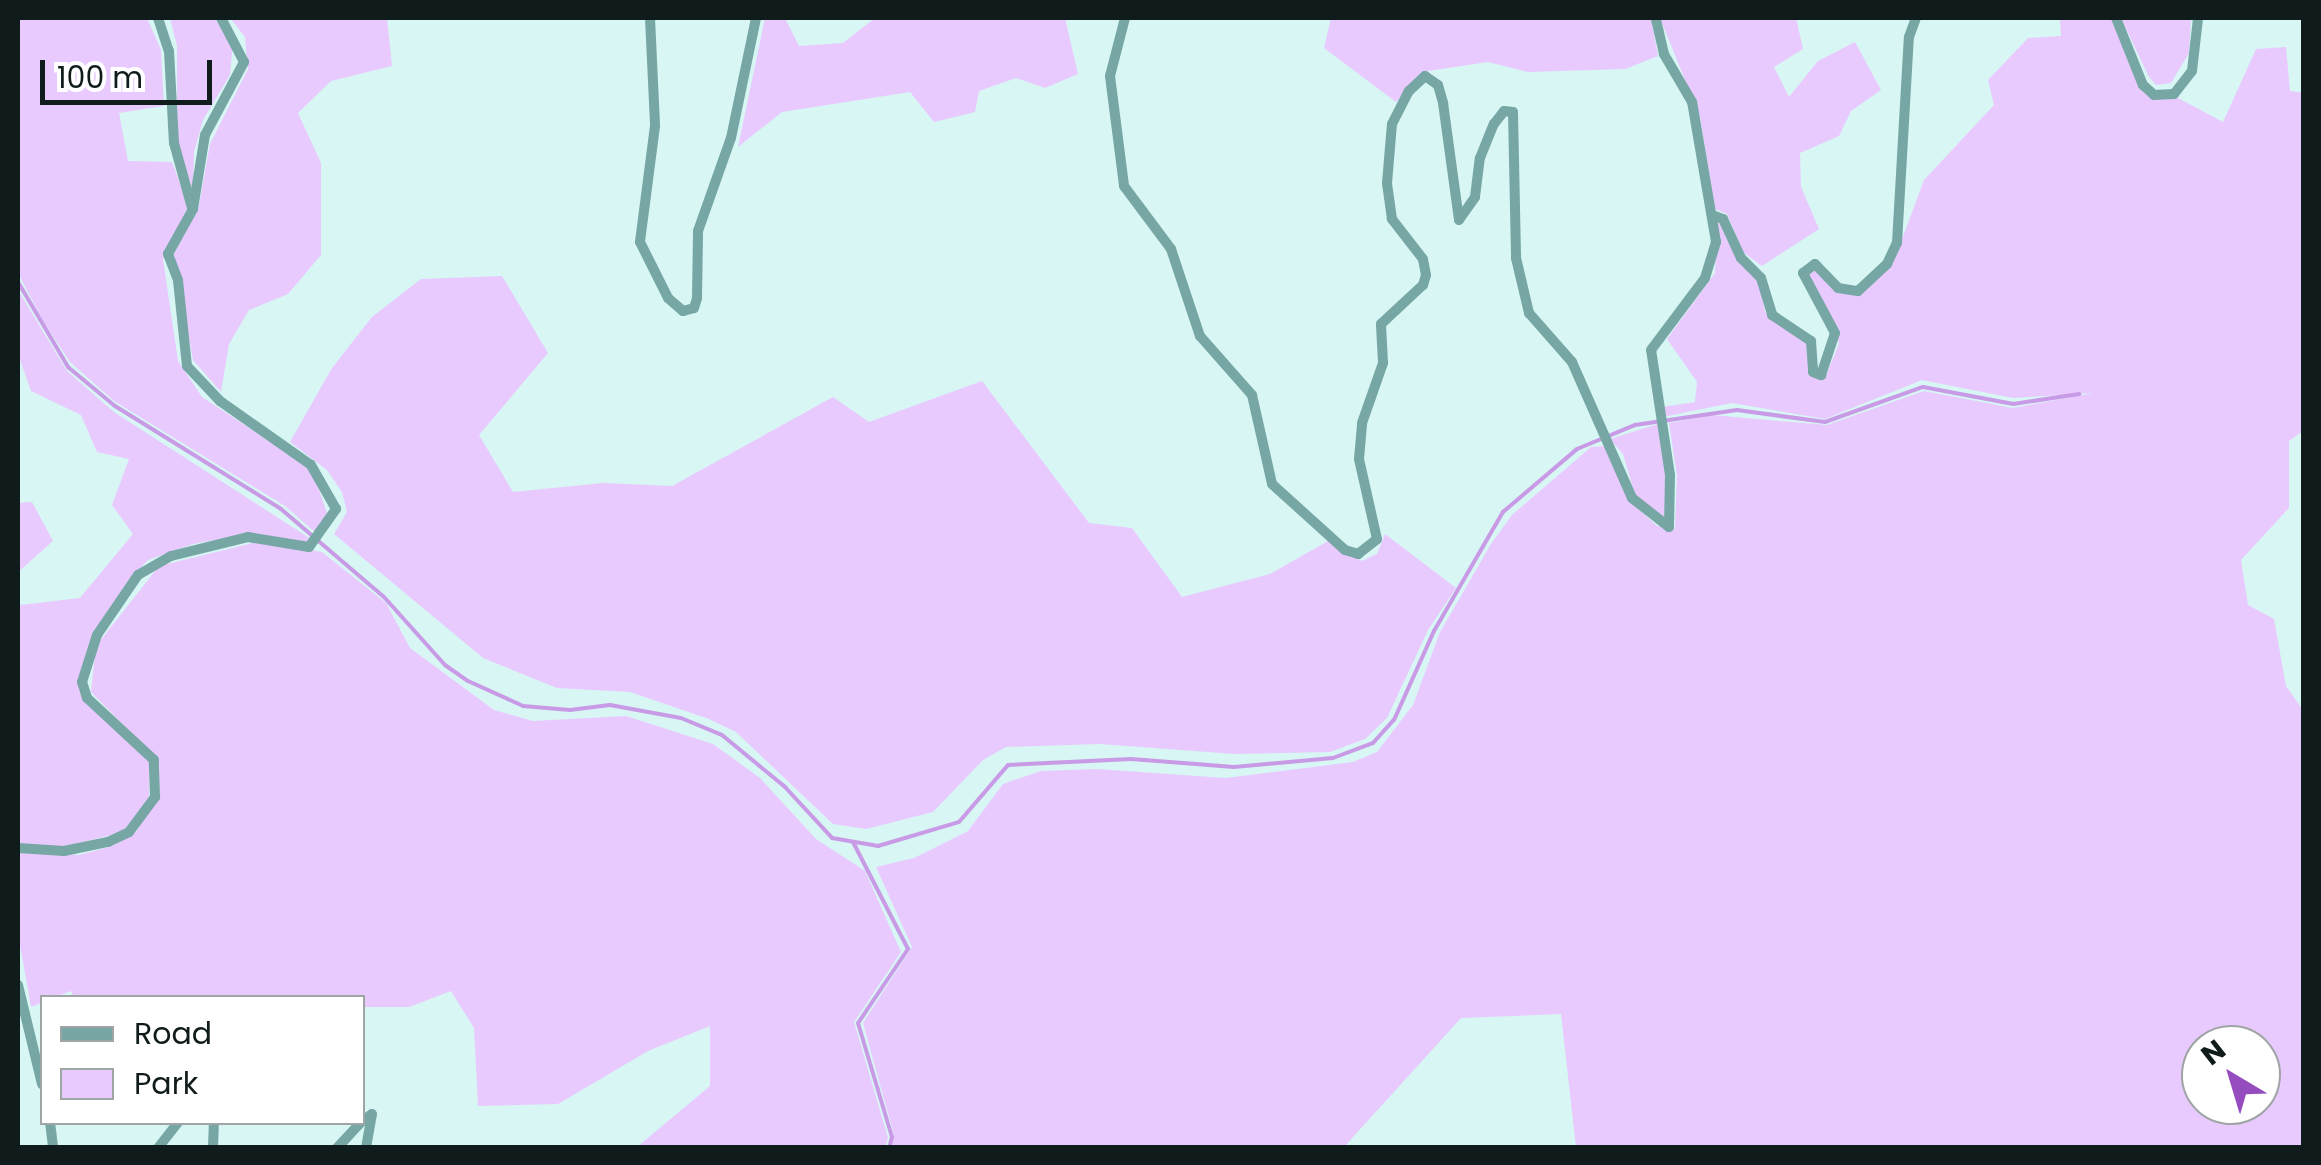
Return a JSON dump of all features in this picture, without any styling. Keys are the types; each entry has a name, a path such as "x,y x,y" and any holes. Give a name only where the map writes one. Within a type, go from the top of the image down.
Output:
{"street":[{"path":"158,18 169,52 174,143 192,209"},
{"path":"18,848 64,851 108,842 129,832 155,797 154,760 88,698 82,682 97,635 138,575 172,556 248,538 309,547 336,508 311,465 220,401 187,366 168,254 192,209 204,135 244,62 221,18"},
{"path":"650,18 655,126 640,242 668,298 683,311 694,308 697,298 698,231 730,138 756,18"},
{"path":"1125,18 1110,76 1124,186 1171,249 1200,336 1252,394 1272,484 1345,550 1358,554 1377,538 1358,459 1362,424 1383,362 1381,324 1424,286 1426,275 1423,259 1387,208 1392,124 1425,76 1438,86 1459,220 1475,196 1480,158 1494,124 1504,111 1513,112 1514,234 1523,298 1572,362 1632,498 1669,527 1670,474 1650,350 1706,278 1716,242 1692,102 1664,54 1656,18"},
{"path":"1712,216 1723,218 1741,258 1761,278 1772,315 1811,341 1813,372 1821,375 1835,333 1803,273 1815,264 1838,288 1858,291 1887,264 1897,243 1909,37 1916,18"},
{"path":"2116,18 2143,84 2154,95 2174,94 2192,71 2198,18"},
{"path":"18,984 40,1076"},
{"path":"365,1120 372,1114 366,1148"},
{"path":"158,1148 176,1125"},
{"path":"337,1148 359,1125"}],"green space":[{"path":"18,18 147,18 161,50 164,106 119,113 128,161 172,162 183,191 187,209 163,259 178,361 202,397 301,462 315,478 327,513 315,532 285,506 114,401 70,362 43,321 18,273"},
{"path":"170,18 214,18 233,42 230,75 203,120 194,152 193,191 177,141 177,46"},
{"path":"230,18 387,18 392,66 331,81 298,113 321,163 321,255 288,294 249,310 229,344 221,392 193,360 174,254 199,206 210,144 248,69 245,37"},
{"path":"765,18 785,18 799,46 843,43 875,18 1065,18 1078,74 1045,88 1016,78 979,91 975,112 934,122 910,92 782,112 738,147"},
{"path":"1331,18 1651,18 1658,56 1625,69 1528,72 1488,62 1422,72 1396,102 1324,48"},
{"path":"1660,18 1796,18 1803,49 1774,67 1789,97 1818,61 1855,42 1881,90 1851,111 1839,136 1800,153 1801,187 1819,229 1762,266 1743,252 1727,214 1715,209 1700,117"},
{"path":"2060,18 2113,18 2156,99 2178,98 2223,122 2256,49 2286,47 2290,91 2304,93 2303,431 2289,441 2289,508 2241,560 2248,605 2274,619 2286,686 2303,710 2303,1147 1576,1147 1561,1014 1461,1018 1344,1147 891,1147 894,1135 863,1023 912,947 876,867 914,858 968,831 1003,784 1041,771 1097,769 1225,778 1353,762 1377,752 1413,705 1440,632 1491,544 1512,515 1591,447 1605,446 1631,502 1657,526 1675,529 1677,476 1669,423 1712,415 1827,425 1924,391 2013,408 2094,393 2013,398 1922,380 1825,419 1732,403 1663,417 1662,407 1695,402 1697,382 1667,339 1715,273 1717,222 1723,222 1760,286 1765,312 1808,345 1809,365 1826,375 1839,344 1836,328 1807,275 1810,268 1853,294 1901,242 1924,180 1994,105 1988,80 2028,38 2061,36"},
{"path":"2121,18 2191,18 2189,53 2171,83 2156,85 2149,77"},
{"path":"502,276 548,353 479,435 513,492 603,483 672,486 833,397 869,422 982,381 1089,523 1132,528 1182,597 1270,574 1328,541 1362,561 1377,554 1385,534 1456,588 1428,630 1387,718 1365,739 1330,752 1235,754 1099,744 1006,747 983,760 933,812 866,829 833,824 736,732 709,719 630,692 557,688 483,658 334,534 347,512 342,492 327,470 290,442 332,368 372,317 421,279"},
{"path":"18,290 67,371 114,412 311,539 303,544 247,534 193,544 148,560 132,577 90,640 78,683 149,761 149,797 123,832 63,847 18,844 18,597 21,605 80,598 133,534 112,505 129,459 97,452 81,415 31,391 18,354"},
{"path":"1658,424 1668,477 1667,521 1635,495 1623,454 1610,439"},
{"path":"32,502 53,541 18,572 18,503"},
{"path":"257,542 322,552 386,603 410,648 494,710 533,721 626,716 713,744 760,778 816,839 865,871 901,952 854,1022 888,1138 885,1147 637,1147 710,1086 710,1026 648,1051 558,1104 478,1106 474,1028 451,991 409,1007 365,1007 365,995 73,995 71,991 40,995 40,1003 31,1007 18,934 18,852 79,855 109,847 136,832 160,793 155,757 91,692 96,646 159,566"}],"waterway":[{"path":"18,282 68,367 115,406 281,509 384,597 445,665 468,681 523,706 570,710 610,705 681,718 722,735 785,787 832,838 878,846 959,822 1008,765 1131,759 1234,767 1333,758 1373,743 1394,720 1434,631 1503,512 1577,449 1635,425 1737,410 1825,422 1923,387 2013,404 2079,394"},
{"path":"853,842 908,949 858,1023 892,1137 889,1148"}]}
